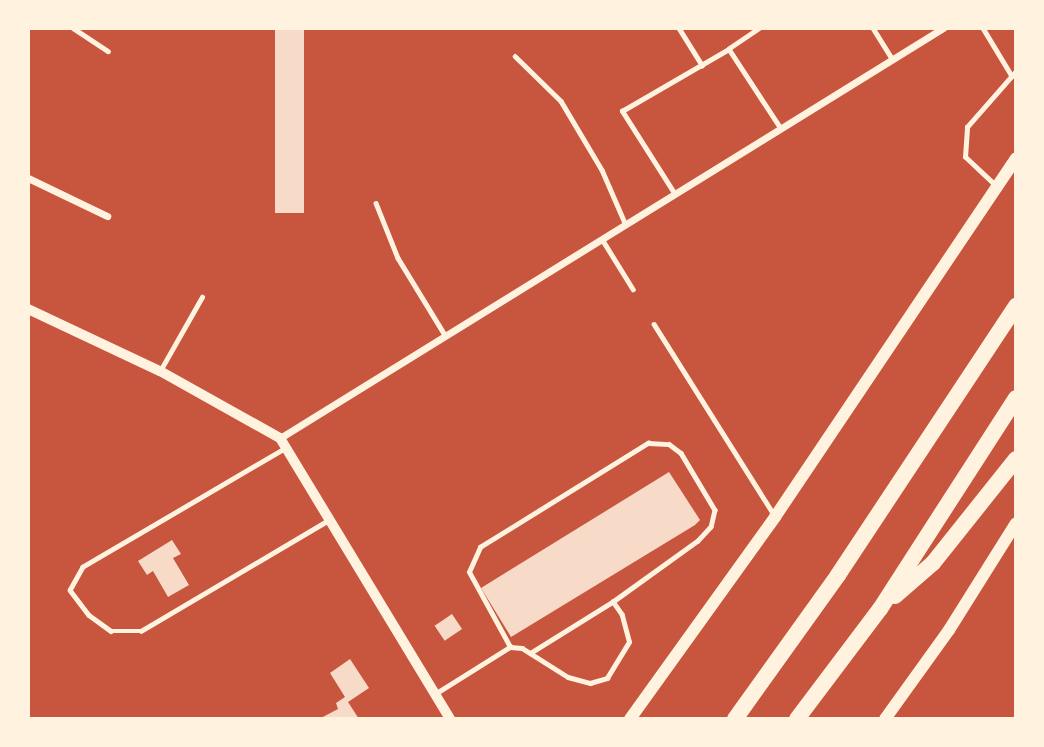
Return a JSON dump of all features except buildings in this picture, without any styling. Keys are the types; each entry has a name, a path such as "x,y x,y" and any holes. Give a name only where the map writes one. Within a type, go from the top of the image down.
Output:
{"highway":[{"path":"979,362 1016,294"},
{"path":"735,719 845,565 1016,306"},
{"path":"797,719 880,609 1016,398"},
{"path":"880,609 933,563 1016,459"}],"main road":[{"path":"630,719 775,517 1016,158"},
{"path":"884,719 949,630 1016,523"}],"street":[{"path":"283,443 445,335 943,28"},
{"path":"28,178 107,216"},
{"path":"28,309 160,372 283,443 450,719"}],"lane":[{"path":"73,28 107,51"},
{"path":"679,28 702,65"},
{"path":"674,193 622,111 760,28"},
{"path":"873,28 892,58"},
{"path":"983,28 1014,73 967,127 965,157 997,187"},
{"path":"729,49 780,127"},
{"path":"515,56 561,102 602,170 625,223"},
{"path":"376,203 398,258 445,335"},
{"path":"601,239 633,289"},
{"path":"160,372 202,297"},
{"path":"654,324 775,517"},
{"path":"283,443 83,568 69,590 89,615 111,631 141,631 330,519"},
{"path":"531,653 613,602 698,541 711,527 715,510 681,453 669,444 648,443 480,547 469,572 510,647 531,653 568,677 590,683 607,678 629,642 622,615 613,602"},
{"path":"435,695 510,647"}]}
